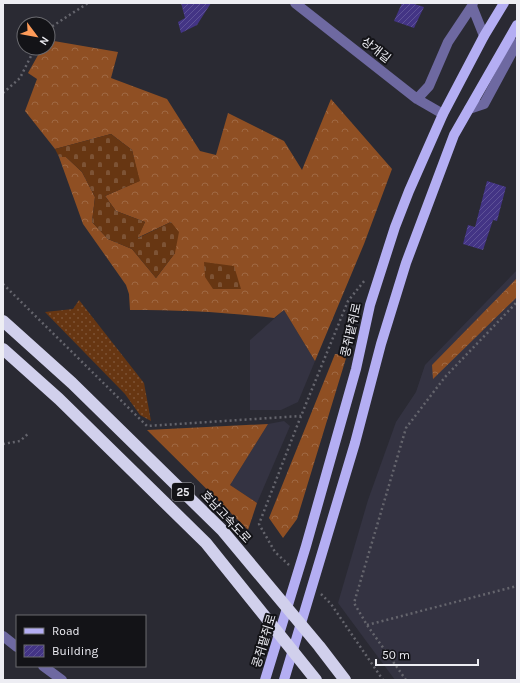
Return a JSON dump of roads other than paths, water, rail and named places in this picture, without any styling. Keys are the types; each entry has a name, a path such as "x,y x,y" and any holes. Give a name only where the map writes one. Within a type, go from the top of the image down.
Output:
{"highway":[{"name":"호남고속도로","path":"3,321 72,383 222,530 319,646 345,680"},
{"name":"25","path":"3,349 59,399 206,543 316,680"}],"main road":[{"name":"콩쥐팥쥐로","path":"265,680 306,546 356,369 370,305 393,233 409,191 443,114 484,36 504,3"},
{"path":"284,680 355,443 381,344 406,263 454,135 517,26"}],"street":[{"name":"상개길","path":"295,3 417,98 443,114"},
{"path":"417,98 428,86 448,42 473,4"},
{"path":"473,4 484,36"},
{"path":"469,109 484,104 517,43"},
{"path":"3,636 16,646"},
{"path":"44,667 62,680"}]}
